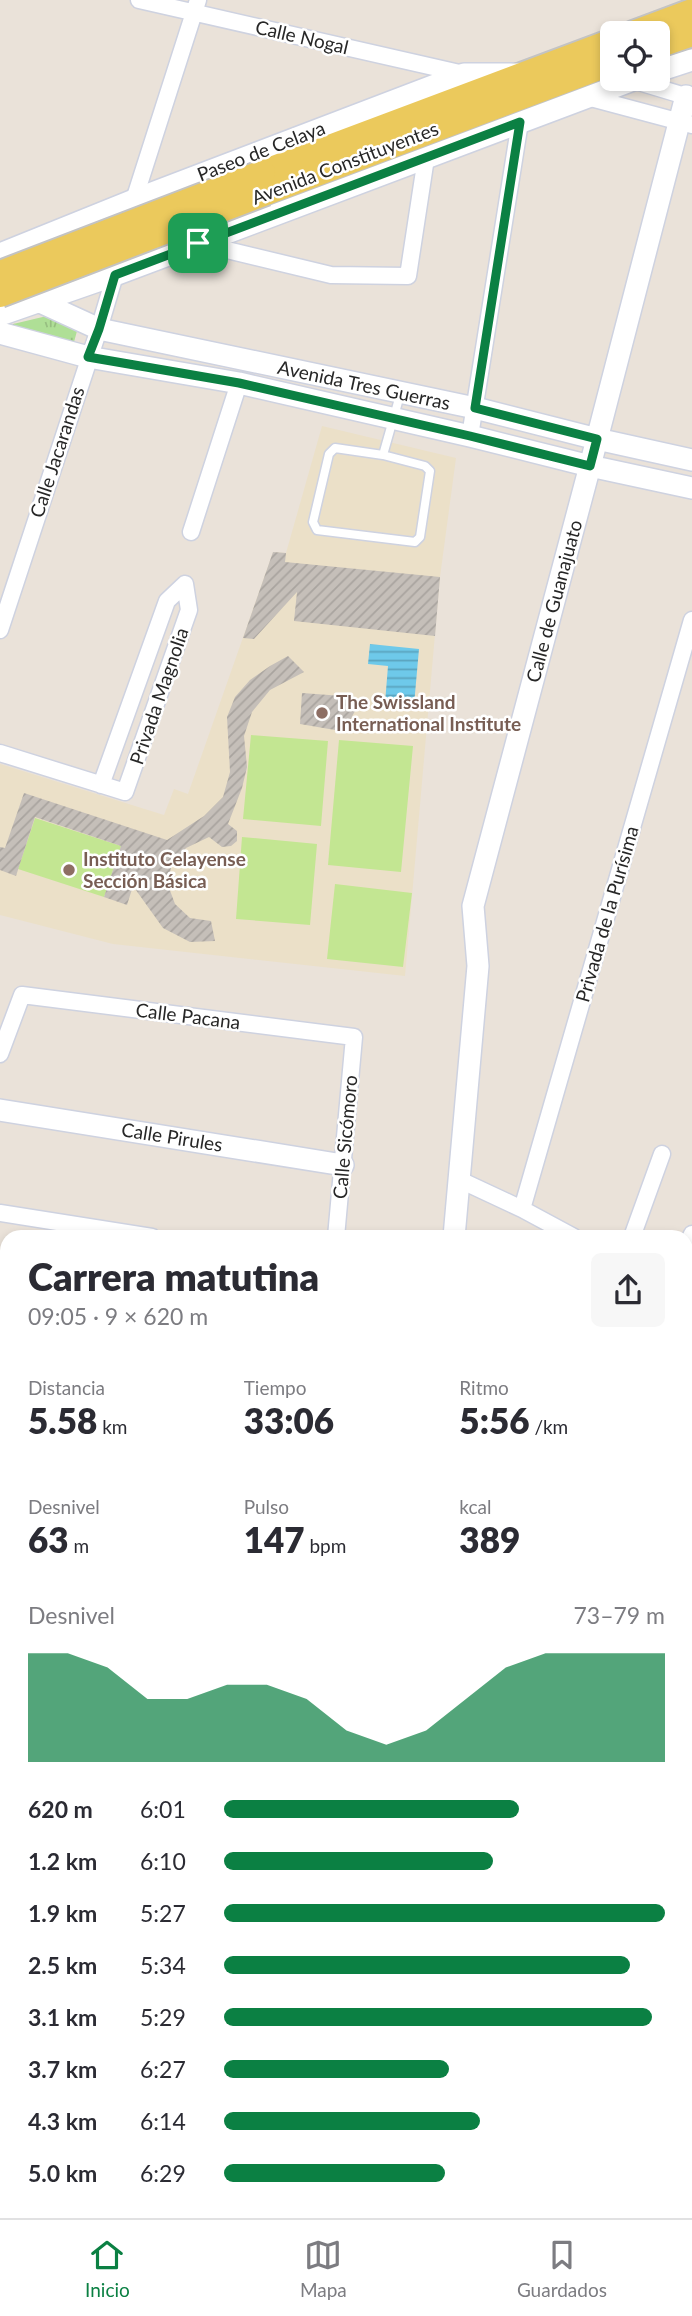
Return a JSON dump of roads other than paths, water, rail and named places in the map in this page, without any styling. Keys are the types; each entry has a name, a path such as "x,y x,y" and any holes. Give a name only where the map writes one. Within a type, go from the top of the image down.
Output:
{"main road":[{"path":"665,21 692,11"},
{"path":"670,42 692,34"},
{"name":"Avenida Constituyentes","path":"0,295 264,183 600,46"},
{"path":"670,67 692,60"},
{"name":"Avenida Constituyentes","path":"0,272 600,67"},
{"name":"Paseo de Celaya","path":"8,251 464,74 528,74"},
{"path":"0,315 115,275 604,91"},
{"name":"Calle de Guanajuato","path":"455,1230 478,966 473,906 597,439 686,123 689,97"},
{"name":"Avenida Tres Guerras","path":"38,301 99,329 475,408 692,460"},
{"name":"Avenida Tres Guerras","path":"0,333 88,357 239,383 692,488"},
{"name":"Calle Pirules","path":"0,1110 343,1165"}],"street":[{"name":"Calle Nogal","path":"139,0 196,6 464,74"},
{"path":"134,200 196,6"},
{"path":"670,91 689,97"},
{"path":"587,97 686,123"},
{"path":"470,436 520,122"},
{"path":"198,243 331,275 408,276 426,158"},
{"path":"8,251 12,285 25,296 38,301"},
{"name":"Calle Jacarandas","path":"0,630 115,275"},
{"path":"191,532 239,383"},
{"name":"Privada Magnolia","path":"0,753 102,785 125,792 188,610 185,584 167,601 102,785"},
{"name":"Privada de la Purísima","path":"522,1209 692,620"},
{"path":"136,686 160,692"},
{"name":"Calle Pacana","path":"0,1054 22,995 354,1037"},
{"name":"Calle Sicómoro","path":"337,1230 354,1037"},
{"path":"635,1230 662,1154"},
{"path":"460,1180 562,1230"},
{"path":"0,1213 108,1230"}],"lane":[{"path":"383,455 401,392"},
{"path":"335,448 383,455 425,466 430,471 420,537 415,542 317,530 313,522 330,453 335,448"}],"water":[{"path":"370,644 419,649 414,705 385,703 388,666 368,664"}],"place":[{"name":"The Swissland International Institute","path":"322,713"},
{"name":"Instituto Celayense Sección Básica","path":"69,870"}]}
